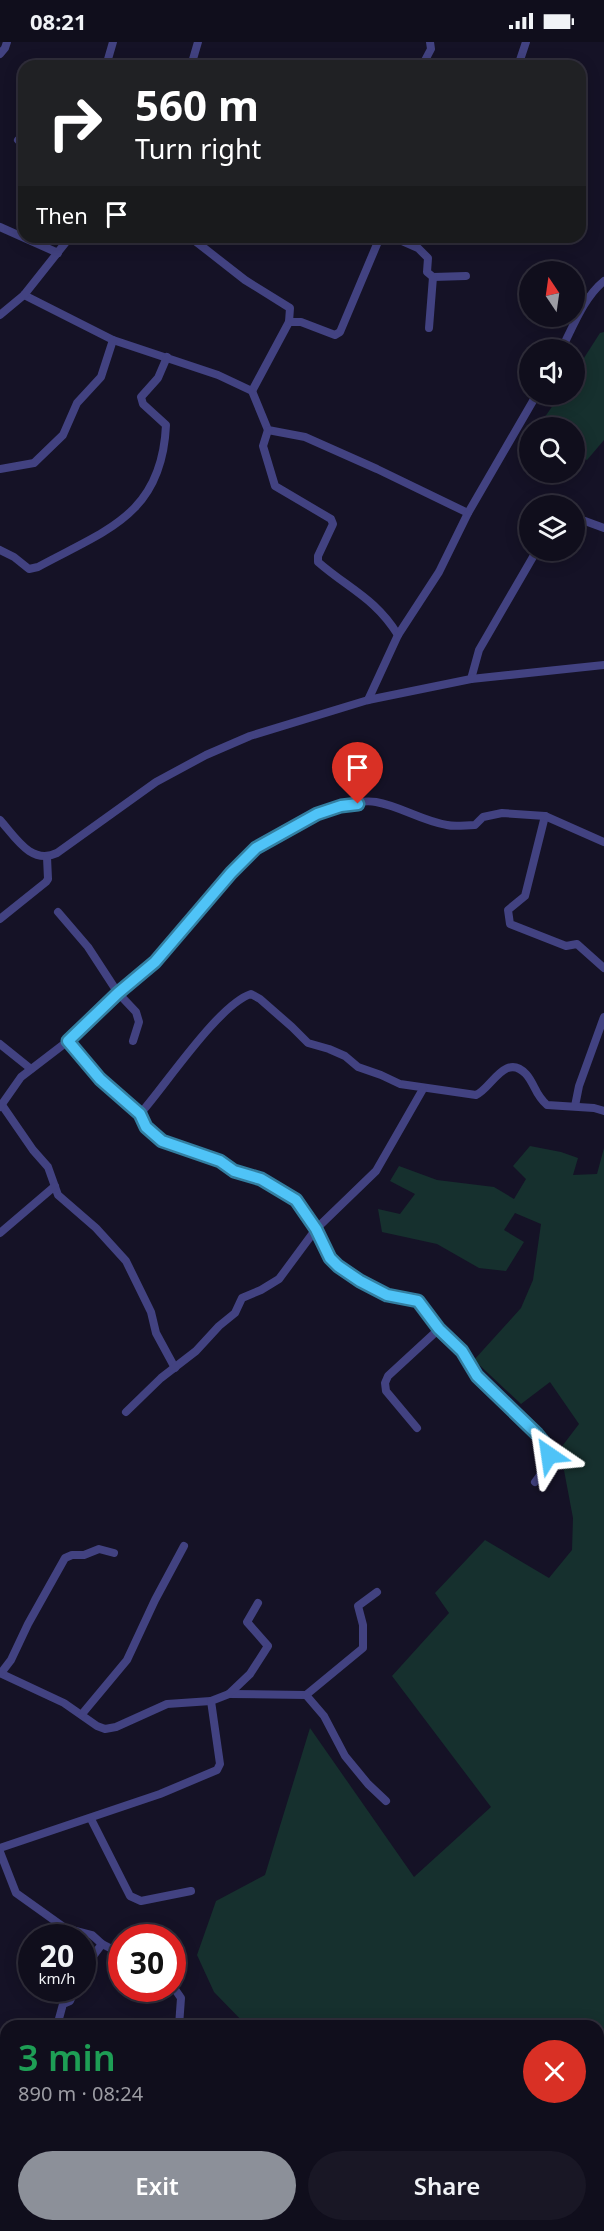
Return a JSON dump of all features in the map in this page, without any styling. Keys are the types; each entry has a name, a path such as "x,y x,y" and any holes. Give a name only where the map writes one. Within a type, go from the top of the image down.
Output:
{"street":[{"path":"0,54 7,42"},
{"path":"108,60 113,42"},
{"path":"193,60 198,42"},
{"path":"425,60 430,49 430,42"},
{"path":"520,60 526,42"},
{"path":"0,227 18,235"},
{"path":"36,243 58,253"},
{"path":"0,315 24,294 66,243"},
{"path":"198,243 245,280 290,308 289,322 252,391"},
{"path":"289,322 301,322 335,335 340,332 377,243"},
{"path":"407,243 418,248 428,258 427,272 433,277 466,276"},
{"path":"429,328 433,277"},
{"path":"567,339 597,286 604,281"},
{"path":"24,294 113,340 218,375 252,391 268,430 263,446 275,486 331,519 333,524 318,556 318,562 379,608 398,635"},
{"path":"0,470 34,464 63,435 77,403 101,377 113,340"},
{"path":"0,550 15,557 29,569 38,567 103,534 128,516 146,497 156,479 166,436 166,425 143,404 141,397 158,378 167,357"},
{"path":"368,700 398,635 439,572 468,513 531,405"},
{"path":"268,430 305,437 468,513"},
{"path":"585,521 604,528"},
{"path":"471,679 479,650 531,561"},
{"path":"0,820 29,852 47,858 156,782 206,755 250,736 368,700 471,679 604,665"},
{"path":"175,1368 156,1333 152,1312 126,1261 96,1228 58,1195 48,1167 1,1106 21,1077 68,1041 118,993 155,962 231,873 256,848 317,814 341,806 374,801 447,826 475,825 483,817 502,813 545,816 604,843"},
{"path":"545,816 525,896 508,910 510,924 566,946 577,944 604,968"},
{"path":"0,919 46,882 48,879 47,858"},
{"path":"58,912 88,947 118,993 136,1012 138,1018 133,1041"},
{"path":"140,1114 217,1020 235,1002 251,994 260,999 308,1043 329,1048 345,1056 358,1067 400,1084 476,1095 482,1092 503,1070 521,1069 530,1078 535,1092 547,1105 574,1106 604,1111"},
{"path":"574,1106 604,1017"},
{"path":"68,1041 100,1079 140,1114 146,1127 162,1141 220,1161 234,1171 261,1179 296,1200 316,1229 330,1258 338,1266 387,1295 418,1301 439,1329 462,1351 477,1376 517,1412 547,1446 549,1463 535,1482"},
{"path":"0,1044 31,1069"},
{"path":"126,1412 196,1352 235,1313 242,1298 279,1279 316,1229 376,1171 423,1089"},
{"path":"0,1233 55,1186"},
{"path":"417,1428 386,1391 384,1383 388,1376 439,1329"},
{"path":"82,1713 127,1660 184,1546"},
{"path":"114,1553 99,1549 84,1555 72,1555 65,1558 28,1624 11,1660 0,1673 82,1713 97,1726 105,1729 116,1727 167,1704 211,1701 229,1694 306,1695 363,1648 363,1625 358,1606 377,1592"},
{"path":"229,1694 250,1674 268,1646 247,1622 258,1603"},
{"path":"306,1695 324,1716 345,1756 368,1784 386,1801"},
{"path":"108,1947 92,1935 65,1928 16,1893 0,1850 160,1794 217,1770 219,1764 211,1701"},
{"path":"91,1819 104,1839 130,1896 141,1901 191,1891"},
{"path":"96,1952 102,1944"},
{"path":"59,2020 63,2004 68,2002"},
{"path":"179,2020 181,2002"}],"green space":[{"path":"604,332 604,440 587,460 585,459 585,417 545,417 553,405 585,405 585,356 600,333"},
{"path":"530,1146 578,1158 573,1175 597,1174 604,1148 604,2020 241,2020 214,1992 197,1955 216,1901 265,1875 310,1728 414,1877 491,1807 392,1676 449,1613 435,1593 485,1540 549,1578 572,1550 573,1518 560,1449 579,1424 550,1382 521,1404 474,1360 521,1308 533,1280 541,1224 515,1213 504,1230 524,1242 506,1271 479,1268 437,1244 382,1232 378,1209 400,1214 415,1194 390,1181 399,1166 437,1180 494,1187 514,1199 526,1179 513,1166"}],"route":[{"path":"358,804 341,806 317,814 256,848 242,860 155,962 118,993 68,1041 100,1079 140,1114 146,1127 162,1141 202,1153 220,1161 234,1171 261,1179 296,1200 316,1229 330,1258 338,1266 387,1295 418,1301 439,1329 462,1351 477,1376 517,1412 537,1434 547,1446 549,1455"}]}
